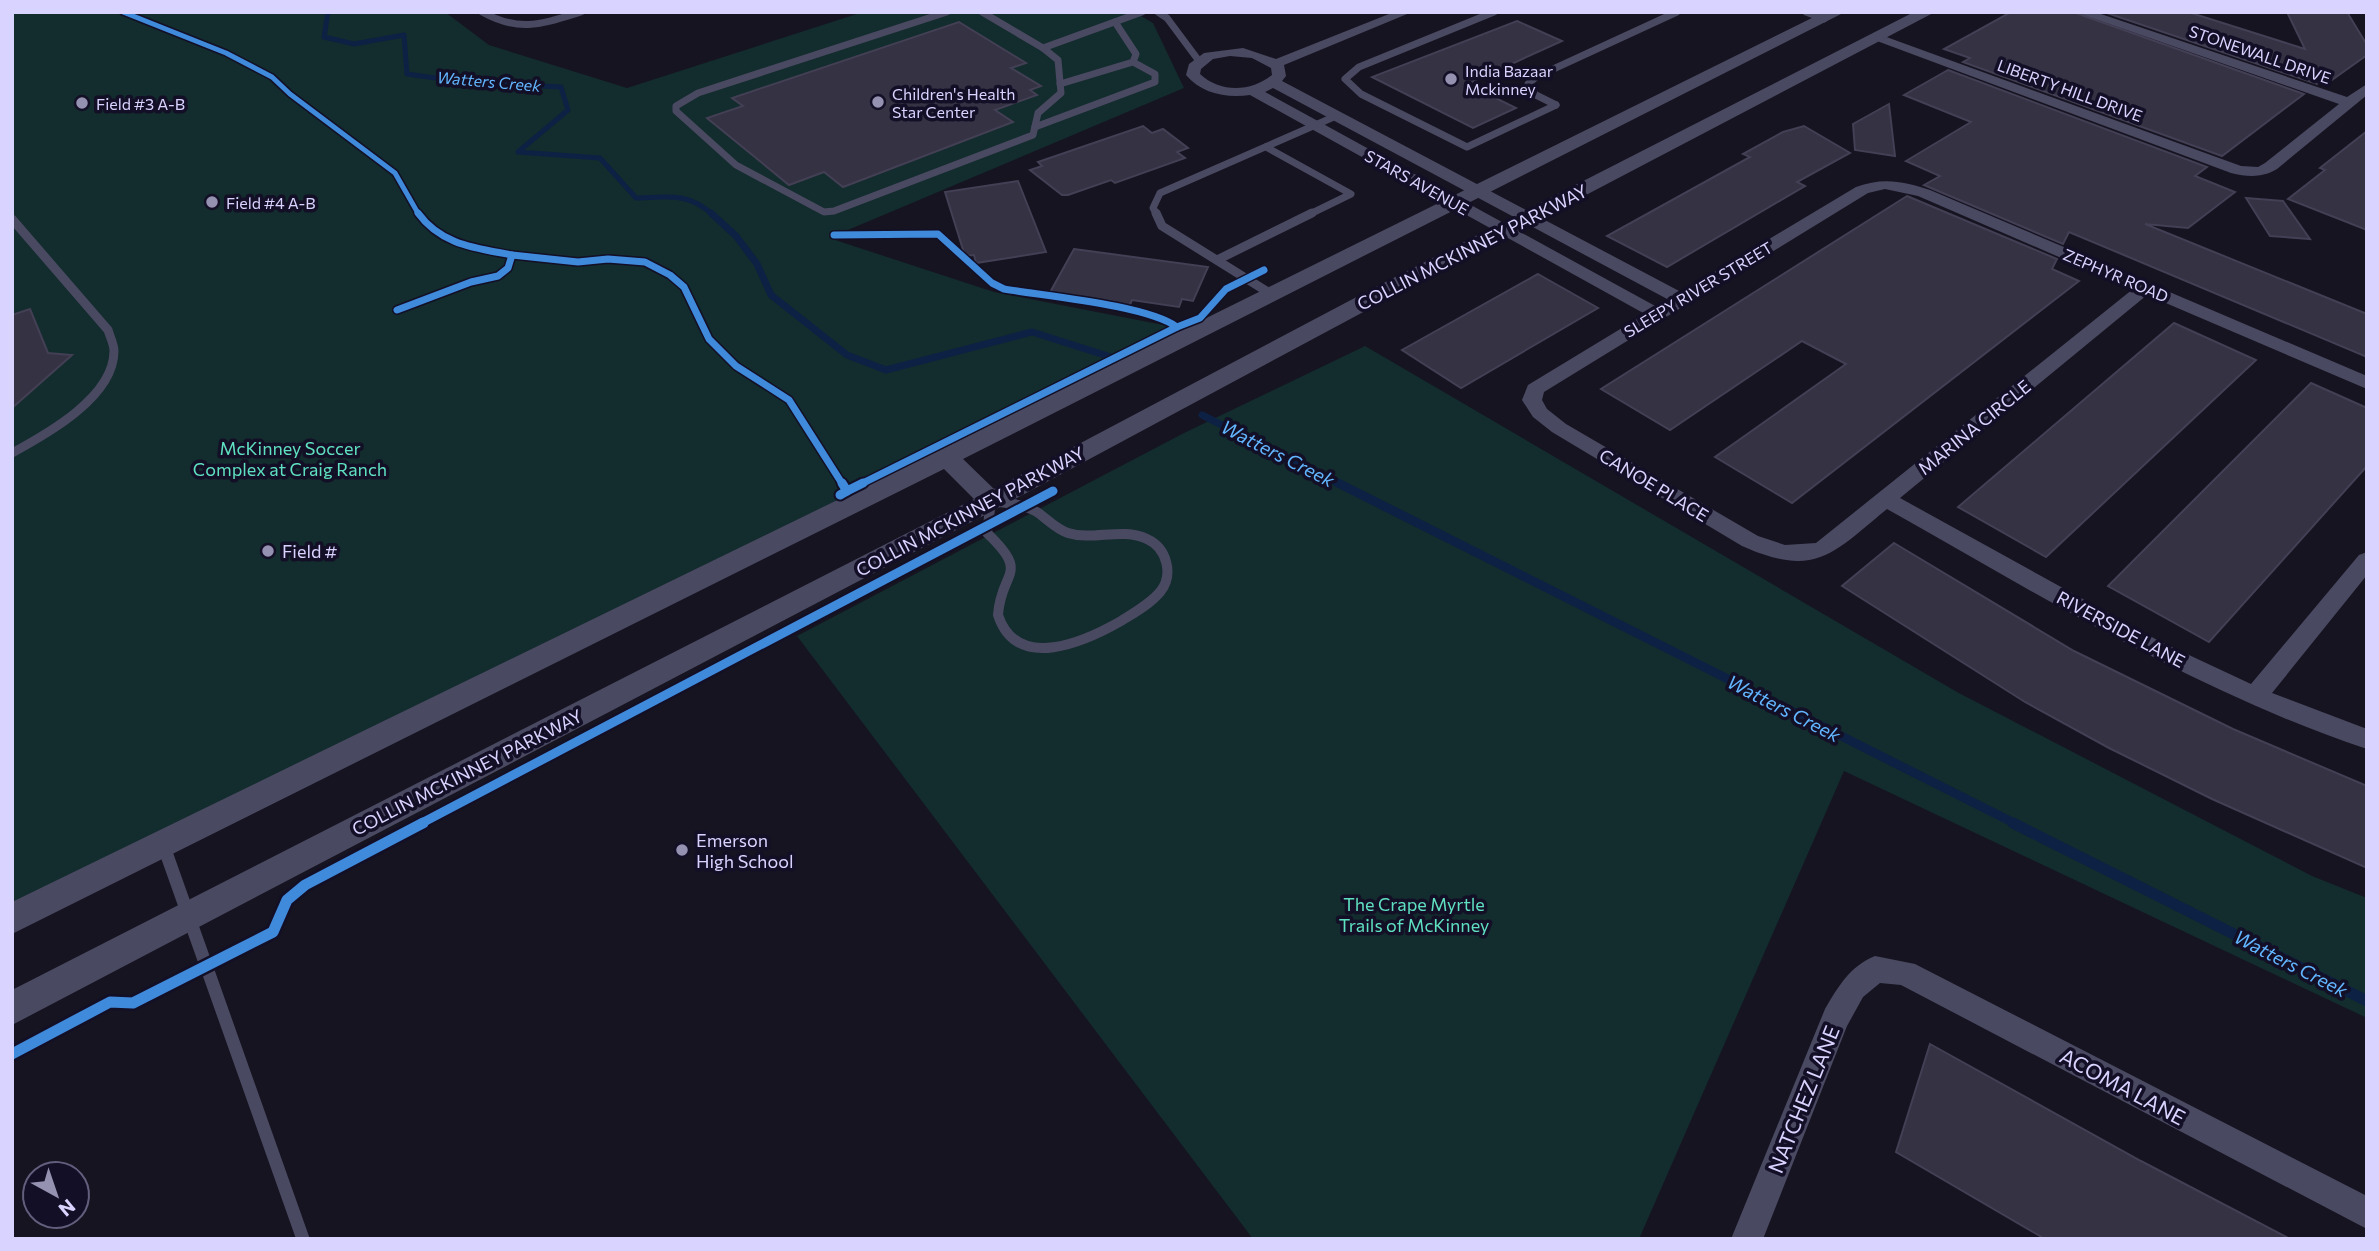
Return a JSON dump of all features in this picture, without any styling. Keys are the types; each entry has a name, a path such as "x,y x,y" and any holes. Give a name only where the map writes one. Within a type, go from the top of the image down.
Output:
{"street":[{"path":"1259,55 1369,12"},
{"path":"1275,64 1406,12"},
{"name":"COLLIN MCKINNEY PARKWAY","path":"12,1008 992,501 1503,230 1699,132 1927,12"},
{"name":"STONEWALL DRIVE","path":"2081,12 2348,102"},
{"path":"12,919 573,639 947,457 1830,15 1876,37"},
{"name":"LIBERTY HILL DRIVE","path":"1876,37 2237,170 2253,172"},
{"path":"1230,52 1259,55 1275,64 1279,76 1273,82 1251,90 1229,91 1205,85 1193,75 1194,67 1199,61 1230,52"},
{"name":"STARS AVENUE","path":"1273,82 1682,299"},
{"path":"2253,172 2264,171 2271,166 2367,88"},
{"name":"STARS AVENUE","path":"1251,90 1657,314"},
{"name":"ZEPHYR ROAD","path":"1862,190 1875,184 1905,186 2367,383"},
{"name":"SLEEPY RIVER STREET","path":"1535,388 1862,190"},
{"name":"MARINA CIRCLE","path":"1798,555 1822,550 2146,288"},
{"name":"CANOE PLACE","path":"1535,388 1532,400 1540,413 1559,428 1749,541 1775,553 1798,555"},
{"path":"947,457 992,501"},
{"name":"RIVERSIDE LANE","path":"1886,499 2151,647 2255,696 2367,739"},
{"path":"2255,696 2367,560"},
{"name":"ACOMA LANE","path":"1875,969 1905,973 2367,1213"},
{"name":"NATCHEZ LANE","path":"1747,1239 1835,1019 1853,988 1875,969"}],"lane":[{"path":"482,12 505,25 520,27 581,12"},
{"path":"947,12 698,93 676,106 676,111 736,165 824,212 834,211 1033,135 1038,113 1060,93 1058,60 1043,48 982,12"},
{"path":"1043,48 1142,12"},
{"path":"1158,12 1167,18 1199,61"},
{"path":"1494,12 1359,67 1345,79 1361,94 1467,147 1556,105 1530,89 1528,84 1536,77 1677,12"},
{"path":"1806,12 1830,15"},
{"path":"1115,22 1136,54 1133,62"},
{"path":"1035,127 1155,82 1155,74 1133,62 1060,84"},
{"path":"1271,293 1162,226 1153,208 1160,193 1336,116"},
{"path":"1217,260 1351,194 1266,147"},
{"path":"12,219 108,330 115,340 116,349 110,368 93,397 50,431 12,453"},
{"path":"992,501 1032,509 1049,524 1075,535 1120,533 1148,540 1165,556 1168,568 1161,591 1151,601 1080,642 1050,649 1020,642 1000,624 997,612 1012,567 1005,551 987,533 992,501"},
{"path":"163,844 303,1239"}],"green space":[{"name":"McKinney Soccer Complex at Craig Ranch","path":"12,12 445,12 489,45 627,88 863,12 1134,12 1153,23 1184,88 829,238 994,292 1184,329 12,903"},
{"name":"The Crape Myrtle Trails of McKinney","path":"1365,346 1957,692 2312,876 2367,898 2367,1018 1844,771 1639,1239 1253,1239 797,636 1184,433"}],"building":[{"path":"2011,12 2073,12 2304,94 2222,156 1963,62 1970,58 1944,49"},
{"path":"2104,12 2188,12 2305,49 2287,12 2347,12 2367,45 2367,55 2332,80 2326,78 2317,84"},
{"path":"1517,21 1562,41 1467,84 1516,108 1473,128 1372,77"},
{"name":"Children's Health Star Center","path":"959,22 1026,63 1011,68 1041,86 1030,90 1037,95 995,110 1013,122 843,187 824,172 789,185 707,118 743,106 732,98"},
{"path":"1948,70 2207,167 2195,176 2235,192 2188,228 2145,224 2367,314 2367,357 2069,232 2063,244 1924,185 1940,176 1906,161 1971,122 1904,95"},
{"path":"1889,104 1895,156 1855,150 1853,124"},
{"path":"1143,126 1152,133 1163,129 1188,148 1177,152 1185,158 1115,183 1111,180 1068,195 1062,195 1030,170 1042,166 1038,162"},
{"path":"1804,126 1850,153 1797,182 1805,186 1667,267 1607,236 1750,157 1743,154 1783,132"},
{"path":"2367,131 2367,230 2288,199 2325,170 2320,168"},
{"path":"1018,181 1046,252 976,263 974,255 965,256 945,192"},
{"path":"1907,196 2057,259 2052,269 2079,281 1792,503 1715,457 1846,364 1802,341 1670,430 1601,389"},
{"path":"2246,198 2283,201 2310,239 2270,236"},
{"path":"1074,249 1208,267 1193,301 1182,299 1179,307 1132,300 1129,307 1048,296"},
{"path":"1538,274 1598,308 1461,388 1402,350"},
{"path":"30,309 48,353 72,355 12,408 12,315"},
{"path":"2174,323 2256,360 2046,557 1958,507"},
{"path":"2311,383 2367,408 2367,466 2209,642 2108,586"},
{"path":"1894,543 2074,651 2233,729 2367,786 2367,868 2212,799 2109,748 2025,702 1842,586"},
{"path":"1930,1044 2141,1161 2290,1239 2045,1239 1896,1152"}],"waterway":[{"name":"Watters Creek","path":"328,12 324,37 354,44 404,35 407,74 464,82 561,87 568,110 518,152 600,158 636,198 686,199 713,215"},
{"name":"Watters Creek","path":"711,213 736,236 757,264 771,295 847,355 886,370 1032,332 1114,358"},
{"name":"Watters Creek","path":"1202,415 1341,485"},
{"name":"Watters Creek","path":"1338,483 2016,824"},
{"name":"Watters Creek","path":"2013,823 2367,1001"}],"cycle path":[{"path":"123,12 226,53 272,77 290,94 395,173 419,216 434,232 458,245 512,255 508,268 498,276 471,282 397,310"},
{"path":"834,235 938,234 992,283 1004,289 1139,312 1166,319 1177,327 847,491"},
{"path":"512,255 578,262 608,259 645,262 670,275 684,287 709,339 736,366 789,400 847,491 840,495"},
{"path":"1177,327 1200,318 1226,289 1264,270"},
{"path":"12,1054 110,1002 133,1003 273,932 287,900 305,885 1053,491"}],"place":[{"name":"India Bazaar Mckinney","path":"1451,79"},
{"name":"Children's Health Star Center","path":"878,102"},
{"name":"Field #3 A-B","path":"82,103"},
{"name":"Field #4 A-B","path":"212,202"},
{"name":"Field #","path":"268,551"},
{"name":"Emerson High School","path":"682,850"}]}
